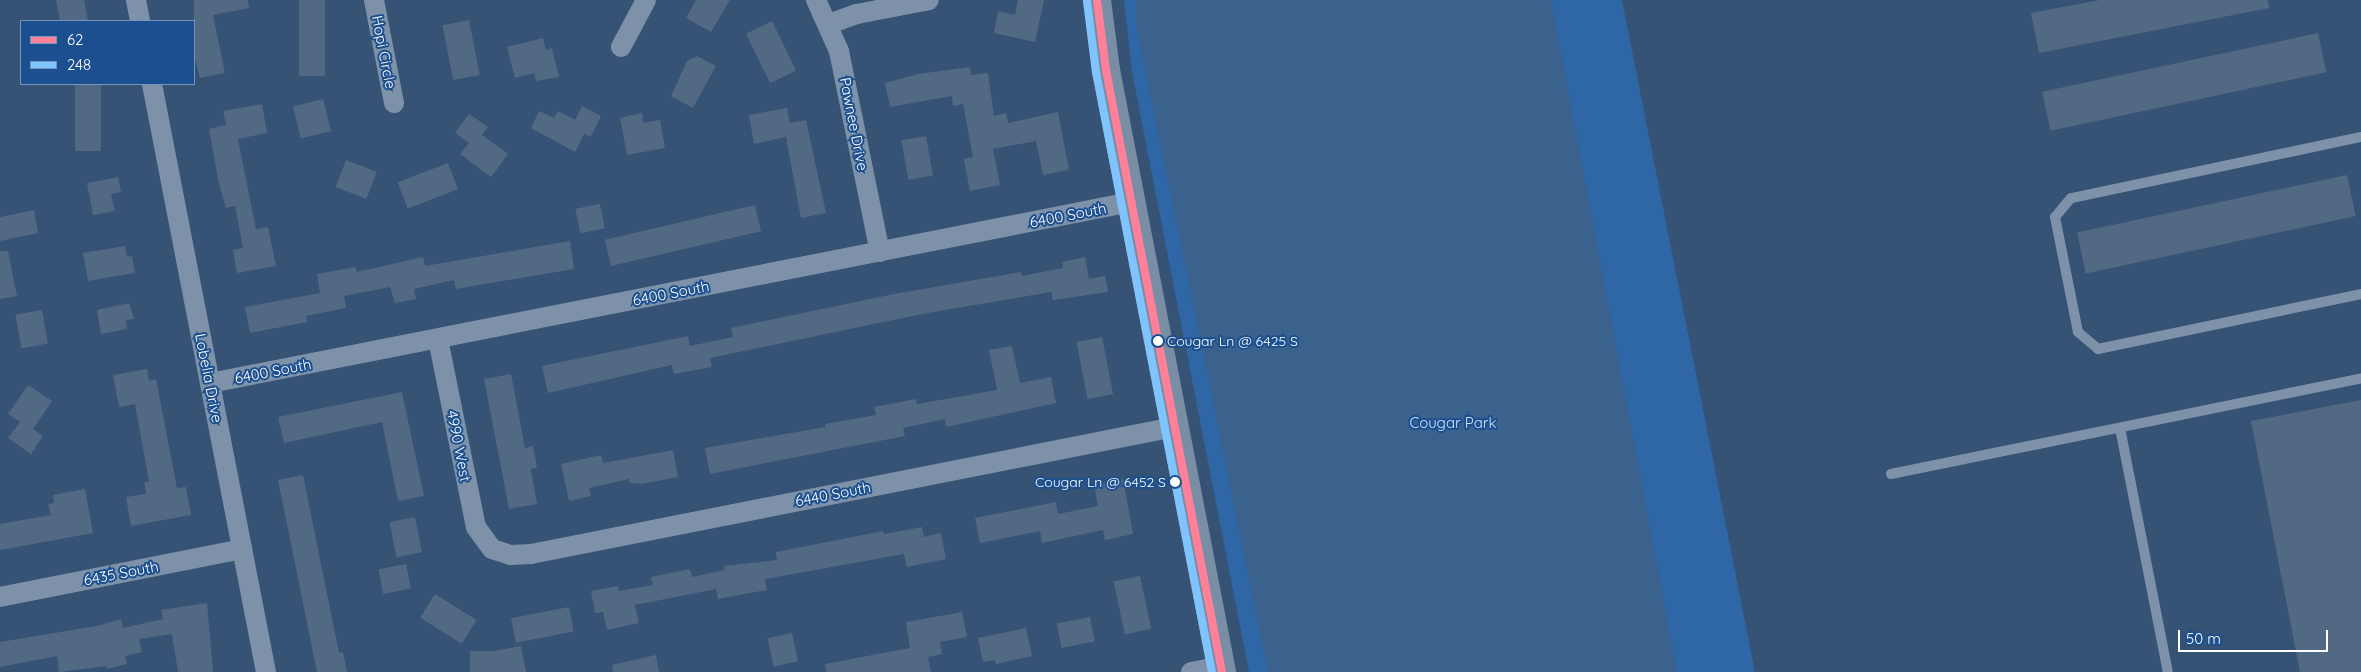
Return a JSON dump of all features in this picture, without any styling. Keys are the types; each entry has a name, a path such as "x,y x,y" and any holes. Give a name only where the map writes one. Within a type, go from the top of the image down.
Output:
{"main road":[{"path":"1097,0 1106,70 1222,669"}],"street":[{"path":"136,0 140,20"},
{"name":"Hopi Circle","path":"374,0 394,103"},
{"path":"621,47 646,0"},
{"name":"Pawnee Drive","path":"816,0 829,24 842,65 880,252"},
{"path":"829,24 857,14 929,0"},
{"name":"Lobelia Drive","path":"152,85 266,672"},
{"name":"6400 South","path":"210,383 1131,202"},
{"name":"4990 West","path":"438,339 474,518 480,535 492,549"},
{"name":"6440 South","path":"492,549 511,555 531,554 1174,427"},
{"name":"6435 South","path":"0,597 242,550"},
{"path":"1191,672 1222,669"}],"lane":[{"path":"2361,137 2071,198 2056,218 2078,332 2098,349 2361,294"},
{"path":"1891,474 2361,378"},
{"path":"2120,428 2168,672"}],"green space":[{"name":"Cougar Park","path":"1124,0 1622,0 1755,672 1249,672 1132,72"}],"shaded area":[{"name":"Cougar Park","path":"1136,0 1551,0 1677,672 1268,672 1136,24"}],"building":[{"path":"56,0 84,0 88,20 60,20"},
{"path":"194,0 248,0 249,8 213,15 225,73 200,78 195,59"},
{"path":"299,0 325,0 325,76 299,76"},
{"path":"696,0 730,0 711,32 686,18"},
{"path":"1018,0 1044,0 1035,42 994,33 998,11 1015,15"},
{"path":"2100,0 2268,0 2269,8 2039,53 2031,13"},
{"path":"469,20 480,75 453,80 442,25"},
{"path":"772,21 796,70 770,83 746,34"},
{"path":"2318,33 2326,72 2050,131 2042,92"},
{"path":"543,38 546,50 552,48 559,77 536,81 534,73 515,78 507,47"},
{"path":"697,56 716,66 693,108 671,96 687,61"},
{"path":"970,67 971,75 988,73 994,116 1006,113 1008,123 1058,112 1069,170 1043,175 1036,141 993,149 1000,185 970,191 964,159 973,157 963,104 953,106 952,96 890,107 885,83 918,74"},
{"path":"75,85 101,85 101,151 75,151"},
{"path":"323,99 331,131 301,139 293,106"},
{"path":"262,104 267,133 238,139 256,229 268,227 276,266 237,273 233,250 243,248 235,206 226,208 219,184 209,129 226,125 223,111"},
{"path":"582,106 601,116 591,137 584,134 575,152 531,128 539,111 554,118 558,111 575,120"},
{"path":"787,108 790,123 806,120 826,213 801,218 786,137 754,144 749,115"},
{"path":"642,113 643,123 660,120 665,148 627,155 620,118"},
{"path":"469,114 488,127 482,135 508,154 491,177 460,154 469,143 455,133"},
{"path":"926,136 933,175 908,180 901,140"},
{"path":"346,160 377,172 366,199 336,187"},
{"path":"448,163 458,189 408,208 398,182"},
{"path":"2347,175 2356,216 2086,273 2077,232"},
{"path":"118,177 121,192 111,194 115,211 93,215 87,183"},
{"path":"600,204 605,229 580,233 575,209"},
{"path":"755,205 761,231 611,266 605,240"},
{"path":"34,210 38,233 0,241 0,217"},
{"path":"570,241 574,269 456,289 454,280 414,289 416,299 395,303 390,287 344,296 346,308 306,316 307,322 250,333 245,307 320,293 317,274 355,267 357,272 423,257 425,266"},
{"path":"125,246 127,257 132,256 135,273 88,281 83,253"},
{"path":"0,251 8,251 17,296 0,299"},
{"path":"1085,257 1089,279 1105,276 1108,292 1053,300 1051,292 922,314 710,358 712,367 674,374 672,365 548,393 542,366 688,336 690,346 733,337 731,328 894,294 1021,272 1022,276 1063,268 1062,262"},
{"path":"129,303 134,319 126,320 127,329 101,334 97,310"},
{"path":"42,310 48,343 21,348 15,315"},
{"path":"1102,337 1113,394 1088,399 1076,342"},
{"path":"1012,346 1020,383 1051,377 1056,403 946,427 945,419 903,428 905,436 710,474 705,448 826,427 825,424 876,415 874,407 916,399 917,404 997,390 989,350"},
{"path":"147,369 149,381 156,379 177,488 186,487 191,515 131,526 126,497 146,494 144,482 149,481 135,404 119,407 113,375"},
{"path":"511,374 525,448 533,446 537,468 531,469 537,504 509,509 484,379"},
{"path":"28,385 52,401 33,429 43,436 31,454 8,438 20,422 8,414"},
{"path":"402,392 424,496 398,501 382,422 284,443 278,417"},
{"path":"2361,400 2361,672 2300,672 2251,421"},
{"path":"673,450 678,477 641,484 630,483 629,479 589,488 591,496 569,501 561,464 601,455 603,463"},
{"path":"303,475 339,653 343,652 347,672 317,672 278,480"},
{"path":"1123,479 1133,534 1105,540 1103,530 1042,543 1040,531 980,543 975,518 1056,502 1058,514 1098,506 1094,485"},
{"path":"85,489 93,533 0,550 0,524 51,515 48,504 54,503 53,495"},
{"path":"415,517 422,552 396,557 389,522"},
{"path":"922,527 924,537 941,533 946,559 907,567 904,554 765,579 767,590 718,599 716,589 635,605 639,623 607,630 603,612 595,613 591,591 618,586 619,591 653,585 651,577 690,569 692,577 725,570 724,566 777,560 776,552 883,531 884,534"},
{"path":"406,564 411,589 383,594 379,569"},
{"path":"1140,576 1151,629 1125,634 1114,582"},
{"path":"435,594 477,620 462,644 420,618"},
{"path":"207,603 213,672 178,672 172,634 139,639 142,652 125,656 127,664 107,669 106,666 59,672 57,656 0,667 0,642 97,626 121,619 123,628 163,619 161,610"},
{"path":"569,607 574,632 516,643 511,618"},
{"path":"962,612 967,637 940,642 942,654 928,657 931,672 826,672 825,664 910,648 906,622"},
{"path":"1090,617 1095,642 1061,648 1057,623"},
{"path":"1026,628 1032,656 996,664 995,660 983,662 978,638"},
{"path":"792,633 798,661 774,667 768,638"},
{"path":"521,646 526,672 470,672 470,651 494,651"},
{"path":"656,655 659,672 613,672 612,665"}],"transit line":[{"name":"62","path":"1097,0 1106,70 1222,672"},
{"name":"248","path":"1087,1 1096,72 1212,672"}],"place":[{"name":"Cougar Ln @ 6425 S","path":"1158,341"},
{"name":"Cougar Ln @ 6452 S","path":"1175,482"}]}
